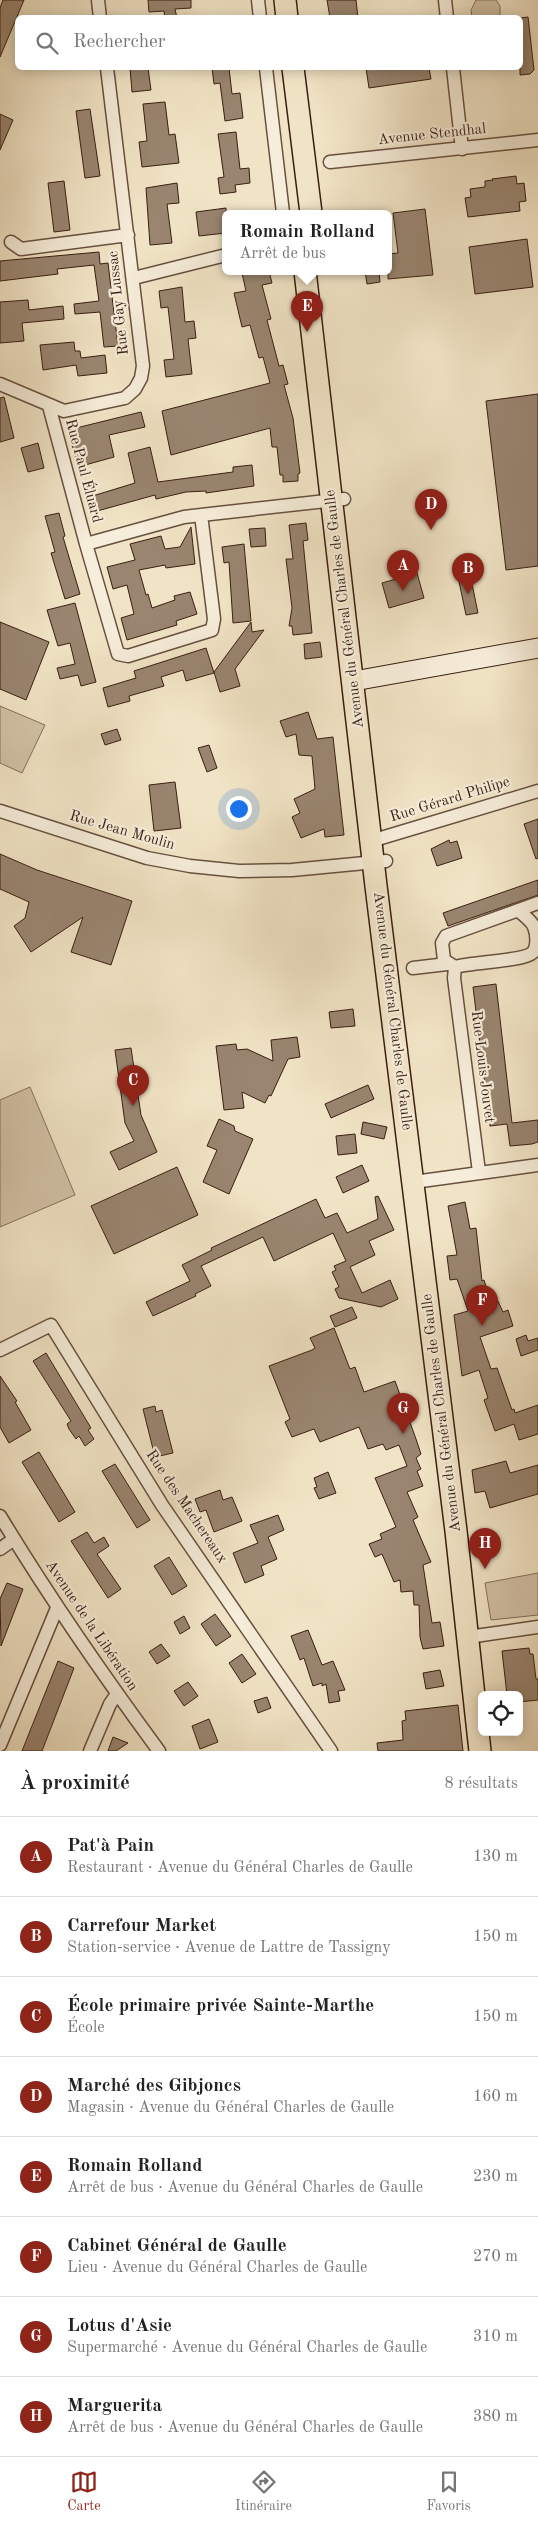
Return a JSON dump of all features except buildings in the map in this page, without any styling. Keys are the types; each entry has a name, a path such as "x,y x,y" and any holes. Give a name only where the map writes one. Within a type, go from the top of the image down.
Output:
{"main road":[{"path":"273,0 275,15"},
{"path":"285,0 287,15"},
{"path":"281,70 298,210"},
{"path":"294,70 311,210"},
{"name":"Avenue du Général Charles de Gaulle","path":"306,275 338,500 377,839 474,1636 480,1751"},
{"name":"Avenue du Général Charles de Gaulle","path":"318,275 338,500"},
{"path":"360,680 538,648"},
{"name":"Avenue du Général Charles de Gaulle","path":"474,1636 486,1691"},
{"path":"492,1736 494,1751"}],"street":[{"path":"98,0 100,15"},
{"path":"258,0 260,15"},
{"path":"445,0 447,15"},
{"name":"Rue Gay Lussac","path":"0,384 64,411 125,398 135,389 141,378 143,366 134,278 107,70"},
{"path":"266,70 283,210"},
{"path":"453,70 462,149"},
{"name":"Avenue Stendhal","path":"330,162 538,140"},
{"path":"10,242 21,249 128,235"},
{"path":"134,278 222,256"},
{"name":"Rue Paul Éluard","path":"49,406 113,644 118,654 128,656 212,630 214,619 201,514"},
{"path":"86,544 201,514 338,500"},
{"name":"Rue Gérard Philipe","path":"377,839 538,791"},
{"name":"Rue Jean Moulin","path":"0,811 147,858 190,866 240,871 292,870 380,862"},
{"name":"Rue Louis Jouvet","path":"479,1172 454,978 451,965 442,951 443,938 538,903"},
{"path":"413,968 530,955 537,946 536,926 518,910"},
{"path":"420,1180 538,1165"},
{"name":"Rue des Machereaux","path":"0,1350 51,1325 162,1505 331,1751"},
{"name":"Avenue de la Libération","path":"0,1516 57,1608 117,1694 160,1751"},
{"path":"0,1548 14,1539"},
{"path":"0,1745 57,1608"},
{"path":"474,1636 538,1627"},
{"path":"90,1751 110,1704 117,1694"}],"shaded area":[{"path":"476,0 496,0 500,6 500,15 472,15 471,10"},
{"path":"0,706 45,725 22,773 0,763"},
{"path":"30,1087 75,1195 0,1227 0,1100"},
{"path":"538,1573 538,1615 491,1620 485,1583"}],"place":[{"name":"Romain Rolland","path":"307,332"},
{"name":"Marché des Gibjoncs","path":"431,530"},
{"name":"Pat'à Pain","path":"403,591"},
{"name":"Carrefour Market","path":"468,594"},
{"name":"École primaire privée Sainte-Marthe","path":"133,1106"},
{"name":"Cabinet Général de Gaulle","path":"482,1326"},
{"name":"Lotus d'Asie","path":"403,1434"},
{"name":"Marguerita","path":"485,1569"}]}
